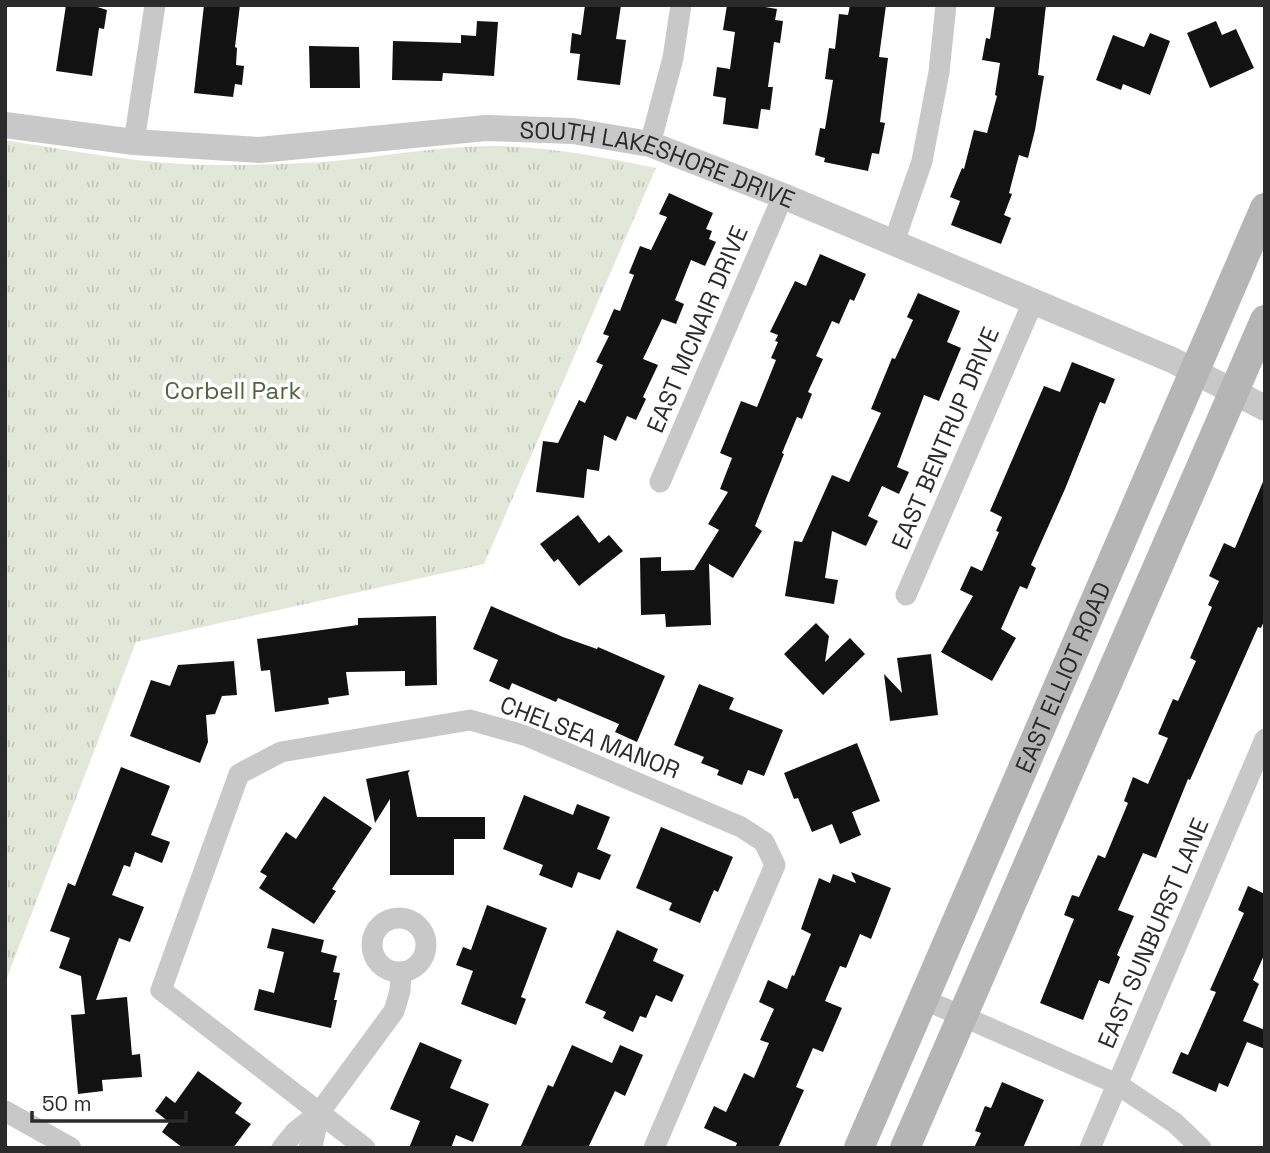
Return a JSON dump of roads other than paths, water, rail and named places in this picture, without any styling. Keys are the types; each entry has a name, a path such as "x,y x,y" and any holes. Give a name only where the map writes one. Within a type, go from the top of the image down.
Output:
{"main road":[{"name":"EAST ELLIOT ROAD","path":"859,1148 1265,208"},
{"name":"EAST ELLIOT ROAD","path":"905,1148 1265,320"}],"street":[{"path":"134,142 155,5"},
{"path":"650,144 673,58 681,5"},
{"path":"894,243 922,161 939,72 946,5"},
{"name":"SOUTH LAKESHORE DRIVE","path":"5,125 134,142 259,150 486,128 573,131 650,144 783,196 1172,360 1265,408"},
{"name":"EAST MCNAIR DRIVE","path":"660,482 783,196"},
{"name":"EAST BENTRUP DRIVE","path":"906,595 1033,302"},
{"name":"CHELSEA MANOR","path":"365,1148 161,990 239,774 281,752 470,720 527,736 741,827 764,842 775,865 654,1148"},
{"name":"EAST SUNBURST LANE","path":"1090,1148 1265,739"},
{"path":"282,1148 295,1132 319,1113 394,1011 400,991 401,973"},
{"path":"923,999 1117,1084 1175,1123 1201,1148"},
{"path":"5,1111 71,1148"},
{"path":"309,1148 313,1142 319,1113"}],"park label":[{"name":"Corbell Park","path":"233,390"}]}
